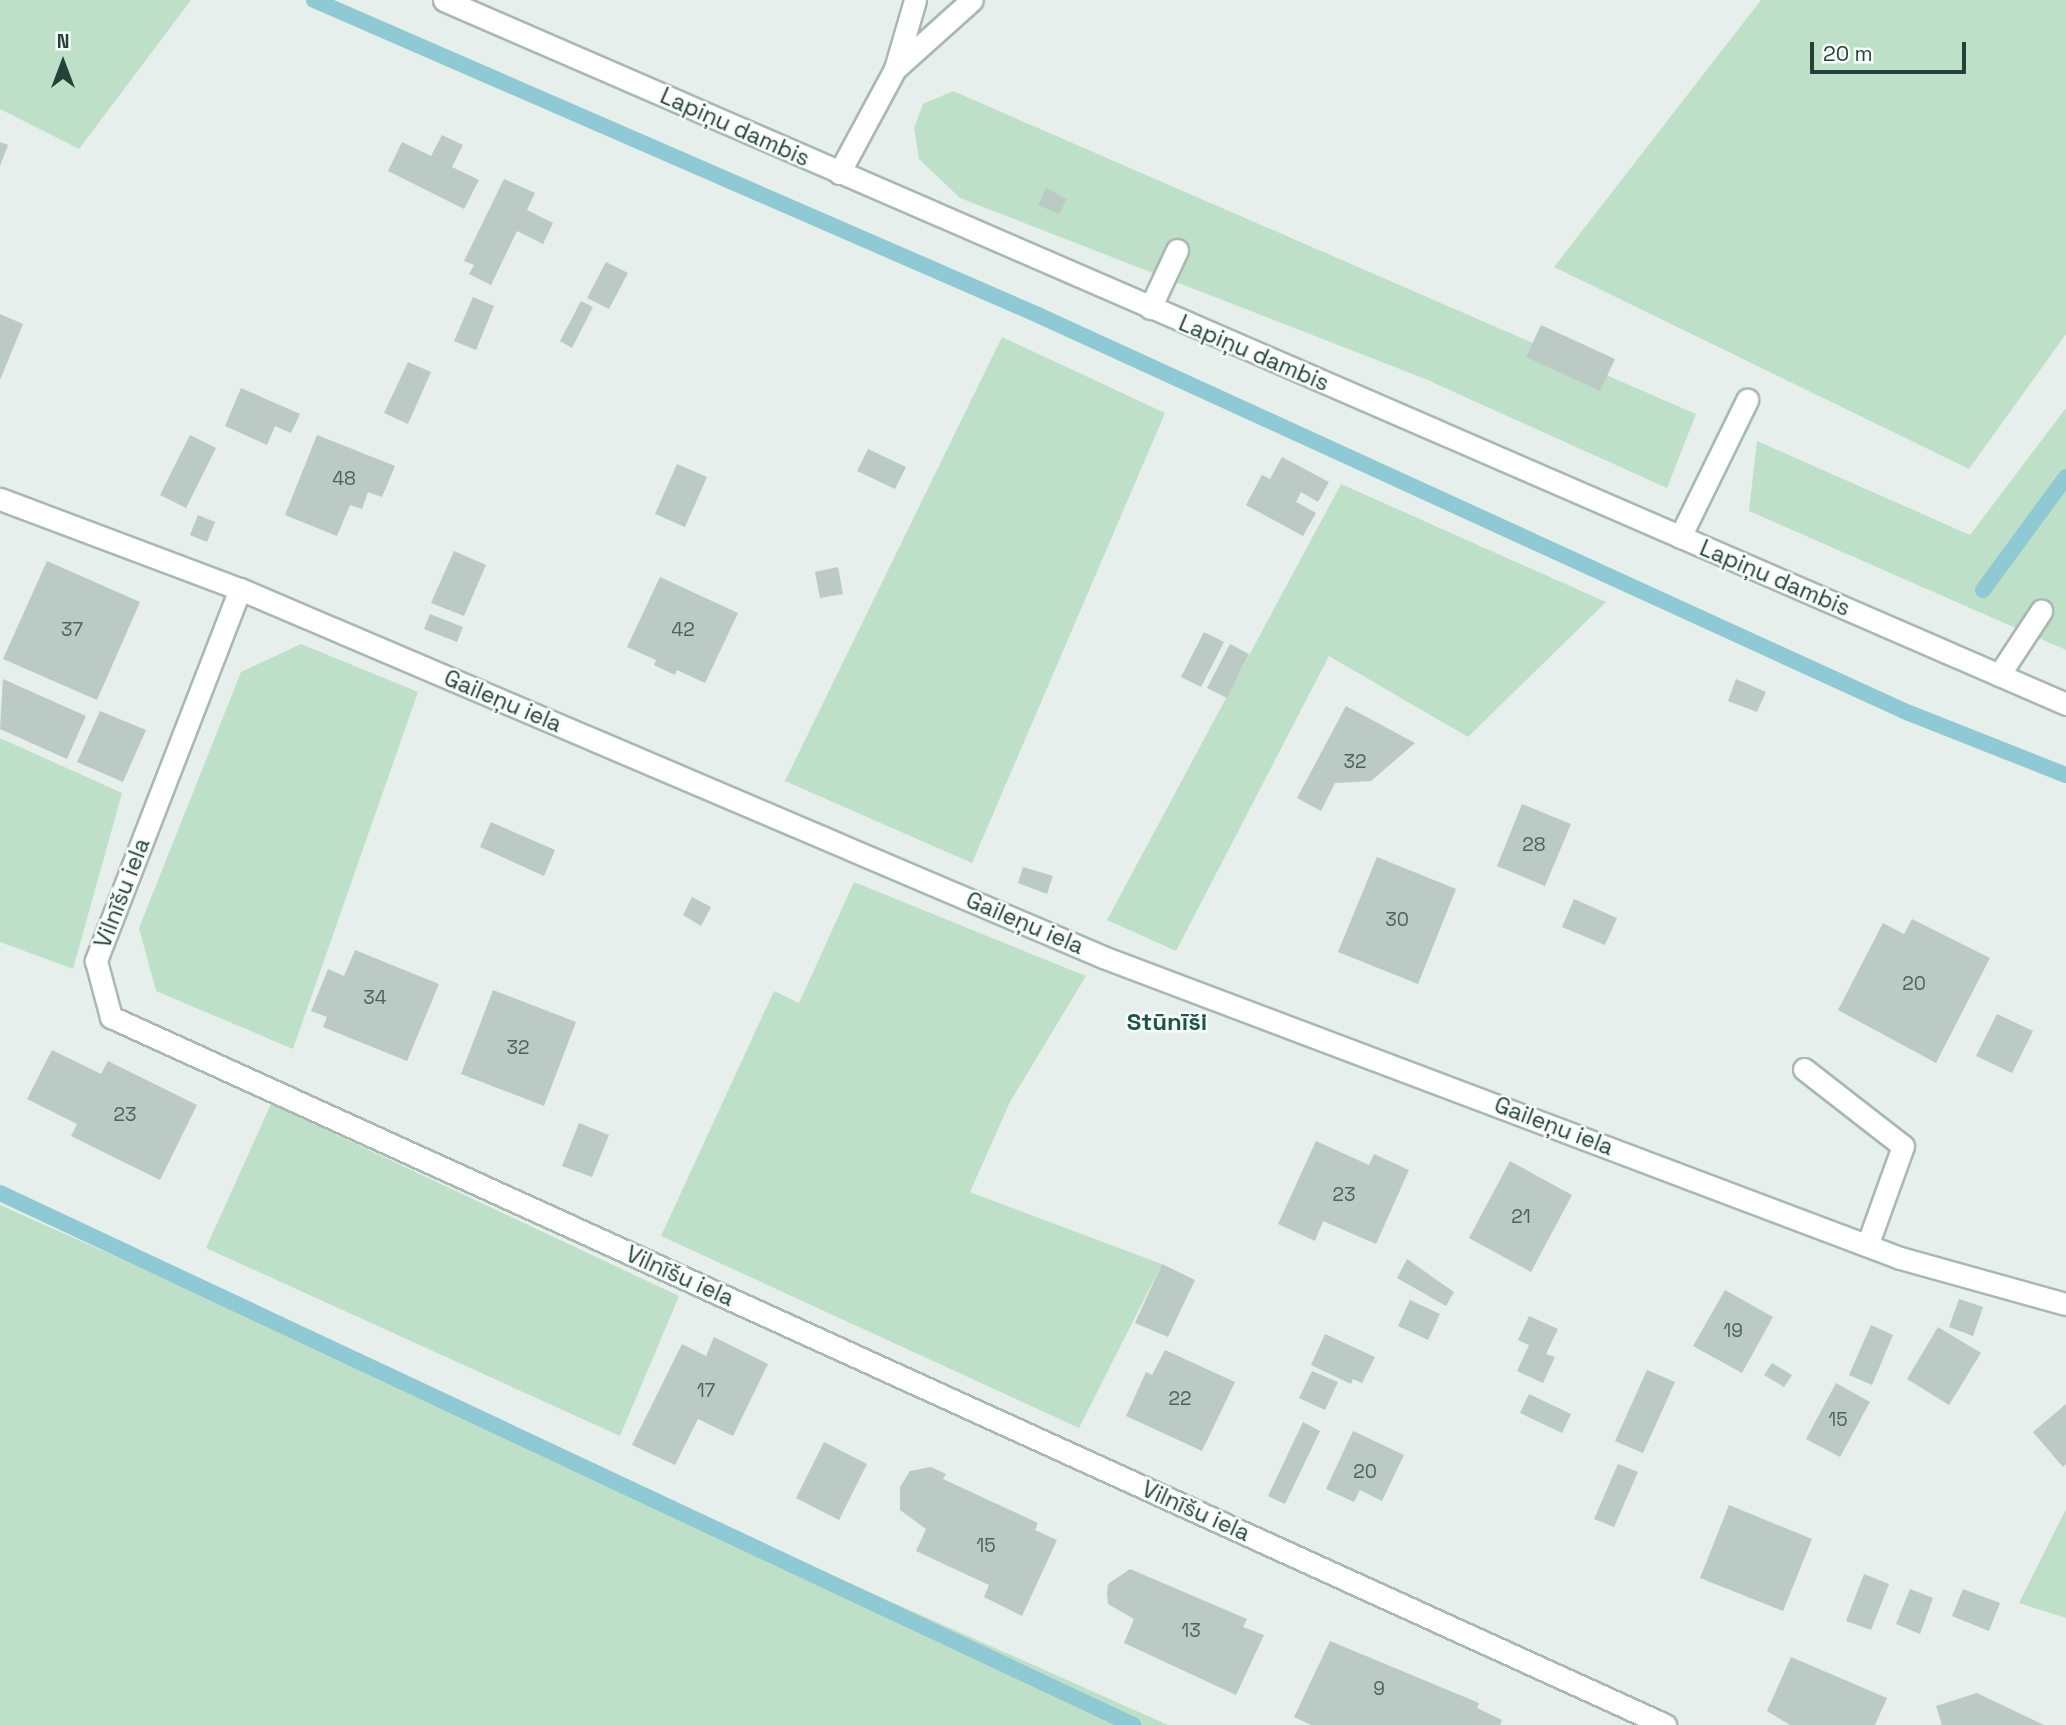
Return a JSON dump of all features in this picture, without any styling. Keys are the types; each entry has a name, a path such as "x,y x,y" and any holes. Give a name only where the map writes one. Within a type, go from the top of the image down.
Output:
{"street":[{"name":"Lapiņu dambis","path":"444,0 2066,704"},
{"path":"839,173 895,69 915,0"},
{"path":"895,69 972,0"},
{"path":"1150,308 1177,250"},
{"path":"1680,537 1747,400"},
{"name":"Gaileņu iela","path":"0,499 240,589 1103,957 1868,1243 1900,1258 2066,1304"},
{"name":"Vilnīšu iela","path":"240,589 96,961 111,1017 1665,1725"},
{"path":"1999,675 2041,611"},
{"path":"1804,1069 1903,1146 1868,1243"}],"green space":[{"path":"0,0 191,0 79,149 0,109"},
{"path":"1761,0 2066,0 2066,334 1969,469 1554,267"},
{"path":"953,91 1696,414 1667,488 1423,378 960,198 919,159 914,128 923,104"},
{"path":"1002,337 1165,413 972,863 785,781"},
{"path":"2066,408 2066,650 1749,511 1757,441 1970,535"},
{"path":"1341,484 1606,602 1468,737 1329,656 1176,951 1107,920"},
{"path":"301,644 418,692 293,1049 156,991 139,928 241,672"},
{"path":"0,738 122,793 73,969 0,942"},
{"path":"854,882 1086,976 1010,1102 970,1192 1162,1264 1079,1428 661,1236 774,991 799,1003"},
{"path":"271,1104 679,1296 620,1436 206,1248"},
{"path":"0,1205 1168,1725 0,1725"},
{"path":"2066,1509 2066,1618 2019,1603"}],"building":[{"path":"442,135 463,145 452,167 479,180 464,209 388,171 402,142 431,156"},
{"path":"0,142 8,145 0,166"},
{"path":"504,179 535,193 527,210 553,223 543,244 517,231 491,285 469,274 474,265 464,261"},
{"path":"1046,188 1067,199 1059,214 1038,205"},
{"path":"606,262 628,273 609,309 587,298"},
{"path":"473,297 494,306 476,350 454,341"},
{"path":"581,301 593,307 572,348 560,341"},
{"path":"0,314 23,324 0,380"},
{"path":"1541,325 1615,359 1600,391 1526,357"},
{"path":"408,362 431,372 408,424 384,413"},
{"path":"241,388 300,414 291,433 275,426 267,445 225,426"},
{"path":"190,435 216,448 186,508 160,495"},
{"path":"317,435 395,466 382,497 368,492 362,509 350,505 337,536 285,515"},
{"path":"868,449 906,467 895,489 857,471"},
{"path":"1282,457 1329,482 1318,502 1301,492 1296,502 1316,513 1303,536 1246,505 1262,475 1270,479"},
{"path":"677,464 707,477 685,527 655,514"},
{"path":"198,515 215,522 207,542 190,535"},
{"path":"454,551 486,565 464,616 431,603"},
{"path":"47,561 140,602 97,700 3,659"},
{"path":"838,567 843,594 820,598 815,572"},
{"path":"660,577 738,613 705,683 677,670 675,675 654,665 656,660 627,647"},
{"path":"430,614 463,627 457,642 424,629"},
{"path":"1204,632 1224,642 1201,687 1181,677"},
{"path":"1230,644 1249,654 1227,698 1207,688"},
{"path":"3,679 86,716 67,759 0,729"},
{"path":"1736,679 1766,692 1757,712 1728,701"},
{"path":"1346,706 1415,743 1371,781 1335,783 1321,811 1297,798"},
{"path":"100,711 146,730 123,782 77,762"},
{"path":"1522,804 1571,824 1545,886 1497,866"},
{"path":"491,822 555,850 544,876 480,847"},
{"path":"1377,857 1456,889 1418,984 1338,952"},
{"path":"1023,867 1053,876 1047,894 1018,883"},
{"path":"692,897 711,907 701,926 683,915"},
{"path":"1574,899 1617,918 1605,945 1562,927"},
{"path":"1912,919 1990,958 1936,1063 1838,1010 1883,923 1904,934"},
{"path":"355,950 439,984 407,1061 323,1027 327,1017 311,1011 328,969 344,976"},
{"path":"493,990 576,1022 544,1106 461,1074"},
{"path":"1997,1014 2033,1031 2012,1073 1976,1056"},
{"path":"52,1050 101,1074 108,1061 197,1105 160,1180 71,1136 77,1124 27,1099"},
{"path":"579,1123 609,1135 592,1177 562,1166"},
{"path":"1316,1141 1369,1165 1374,1154 1409,1170 1376,1244 1323,1221 1315,1241 1278,1224"},
{"path":"1510,1161 1572,1195 1531,1272 1469,1238"},
{"path":"1407,1259 1454,1292 1446,1306 1397,1278"},
{"path":"1162,1264 1195,1280 1168,1337 1135,1323"},
{"path":"1725,1290 1773,1317 1742,1373 1693,1346"},
{"path":"1959,1299 1983,1307 1973,1336 1949,1327"},
{"path":"1410,1300 1440,1314 1428,1340 1398,1326"},
{"path":"1529,1316 1558,1329 1546,1354 1555,1357 1543,1383 1517,1371 1529,1345 1518,1340"},
{"path":"1871,1325 1893,1335 1872,1385 1849,1375"},
{"path":"1938,1327 1981,1353 1949,1405 1907,1379"},
{"path":"1325,1334 1375,1357 1362,1383 1353,1379 1351,1384 1311,1365"},
{"path":"714,1337 768,1364 733,1436 698,1419 675,1465 632,1445 682,1344 706,1356"},
{"path":"1165,1350 1235,1382 1202,1451 1126,1416 1146,1372 1152,1375"},
{"path":"1772,1363 1792,1375 1784,1387 1764,1375"},
{"path":"1647,1370 1675,1382 1643,1453 1615,1441"},
{"path":"1312,1371 1338,1382 1325,1410 1299,1398"},
{"path":"1836,1383 1870,1402 1840,1457 1806,1439"},
{"path":"1529,1394 1571,1414 1562,1433 1520,1413"},
{"path":"2066,1404 2066,1464 2063,1467 2033,1432"},
{"path":"1303,1422 1320,1431 1285,1504 1268,1496"},
{"path":"1353,1431 1404,1455 1382,1501 1360,1490 1354,1502 1326,1489"},
{"path":"824,1442 867,1464 839,1520 796,1498"},
{"path":"1618,1464 1638,1472 1614,1527 1594,1519"},
{"path":"931,1467 946,1474 943,1479 1038,1523 1035,1530 1057,1540 1022,1616 984,1597 989,1585 916,1551 926,1529 900,1510 900,1487 910,1471"},
{"path":"1729,1505 1812,1539 1783,1611 1700,1578"},
{"path":"1130,1569 1247,1619 1243,1627 1264,1635 1236,1695 1124,1643 1134,1619 1108,1604 1107,1594 1108,1584"},
{"path":"1864,1574 1889,1584 1871,1630 1846,1621"},
{"path":"1910,1589 1933,1598 1920,1634 1896,1624"},
{"path":"1963,1589 2000,1603 1989,1631 1952,1616"},
{"path":"1330,1641 1479,1703 1477,1708 1502,1720 1500,1725 1311,1725 1294,1717"},
{"path":"1791,1657 1887,1698 1875,1725 1790,1725 1767,1711"},
{"path":"1977,1693 2044,1725 1942,1725 1936,1706"}],"waterway":[{"path":"314,0 1038,315 1904,711 2066,775"},
{"path":"1983,590 2066,477"},
{"path":"0,1193 1133,1725"}],"district":[{"name":"Stūnīši","path":"1167,1022"}]}
